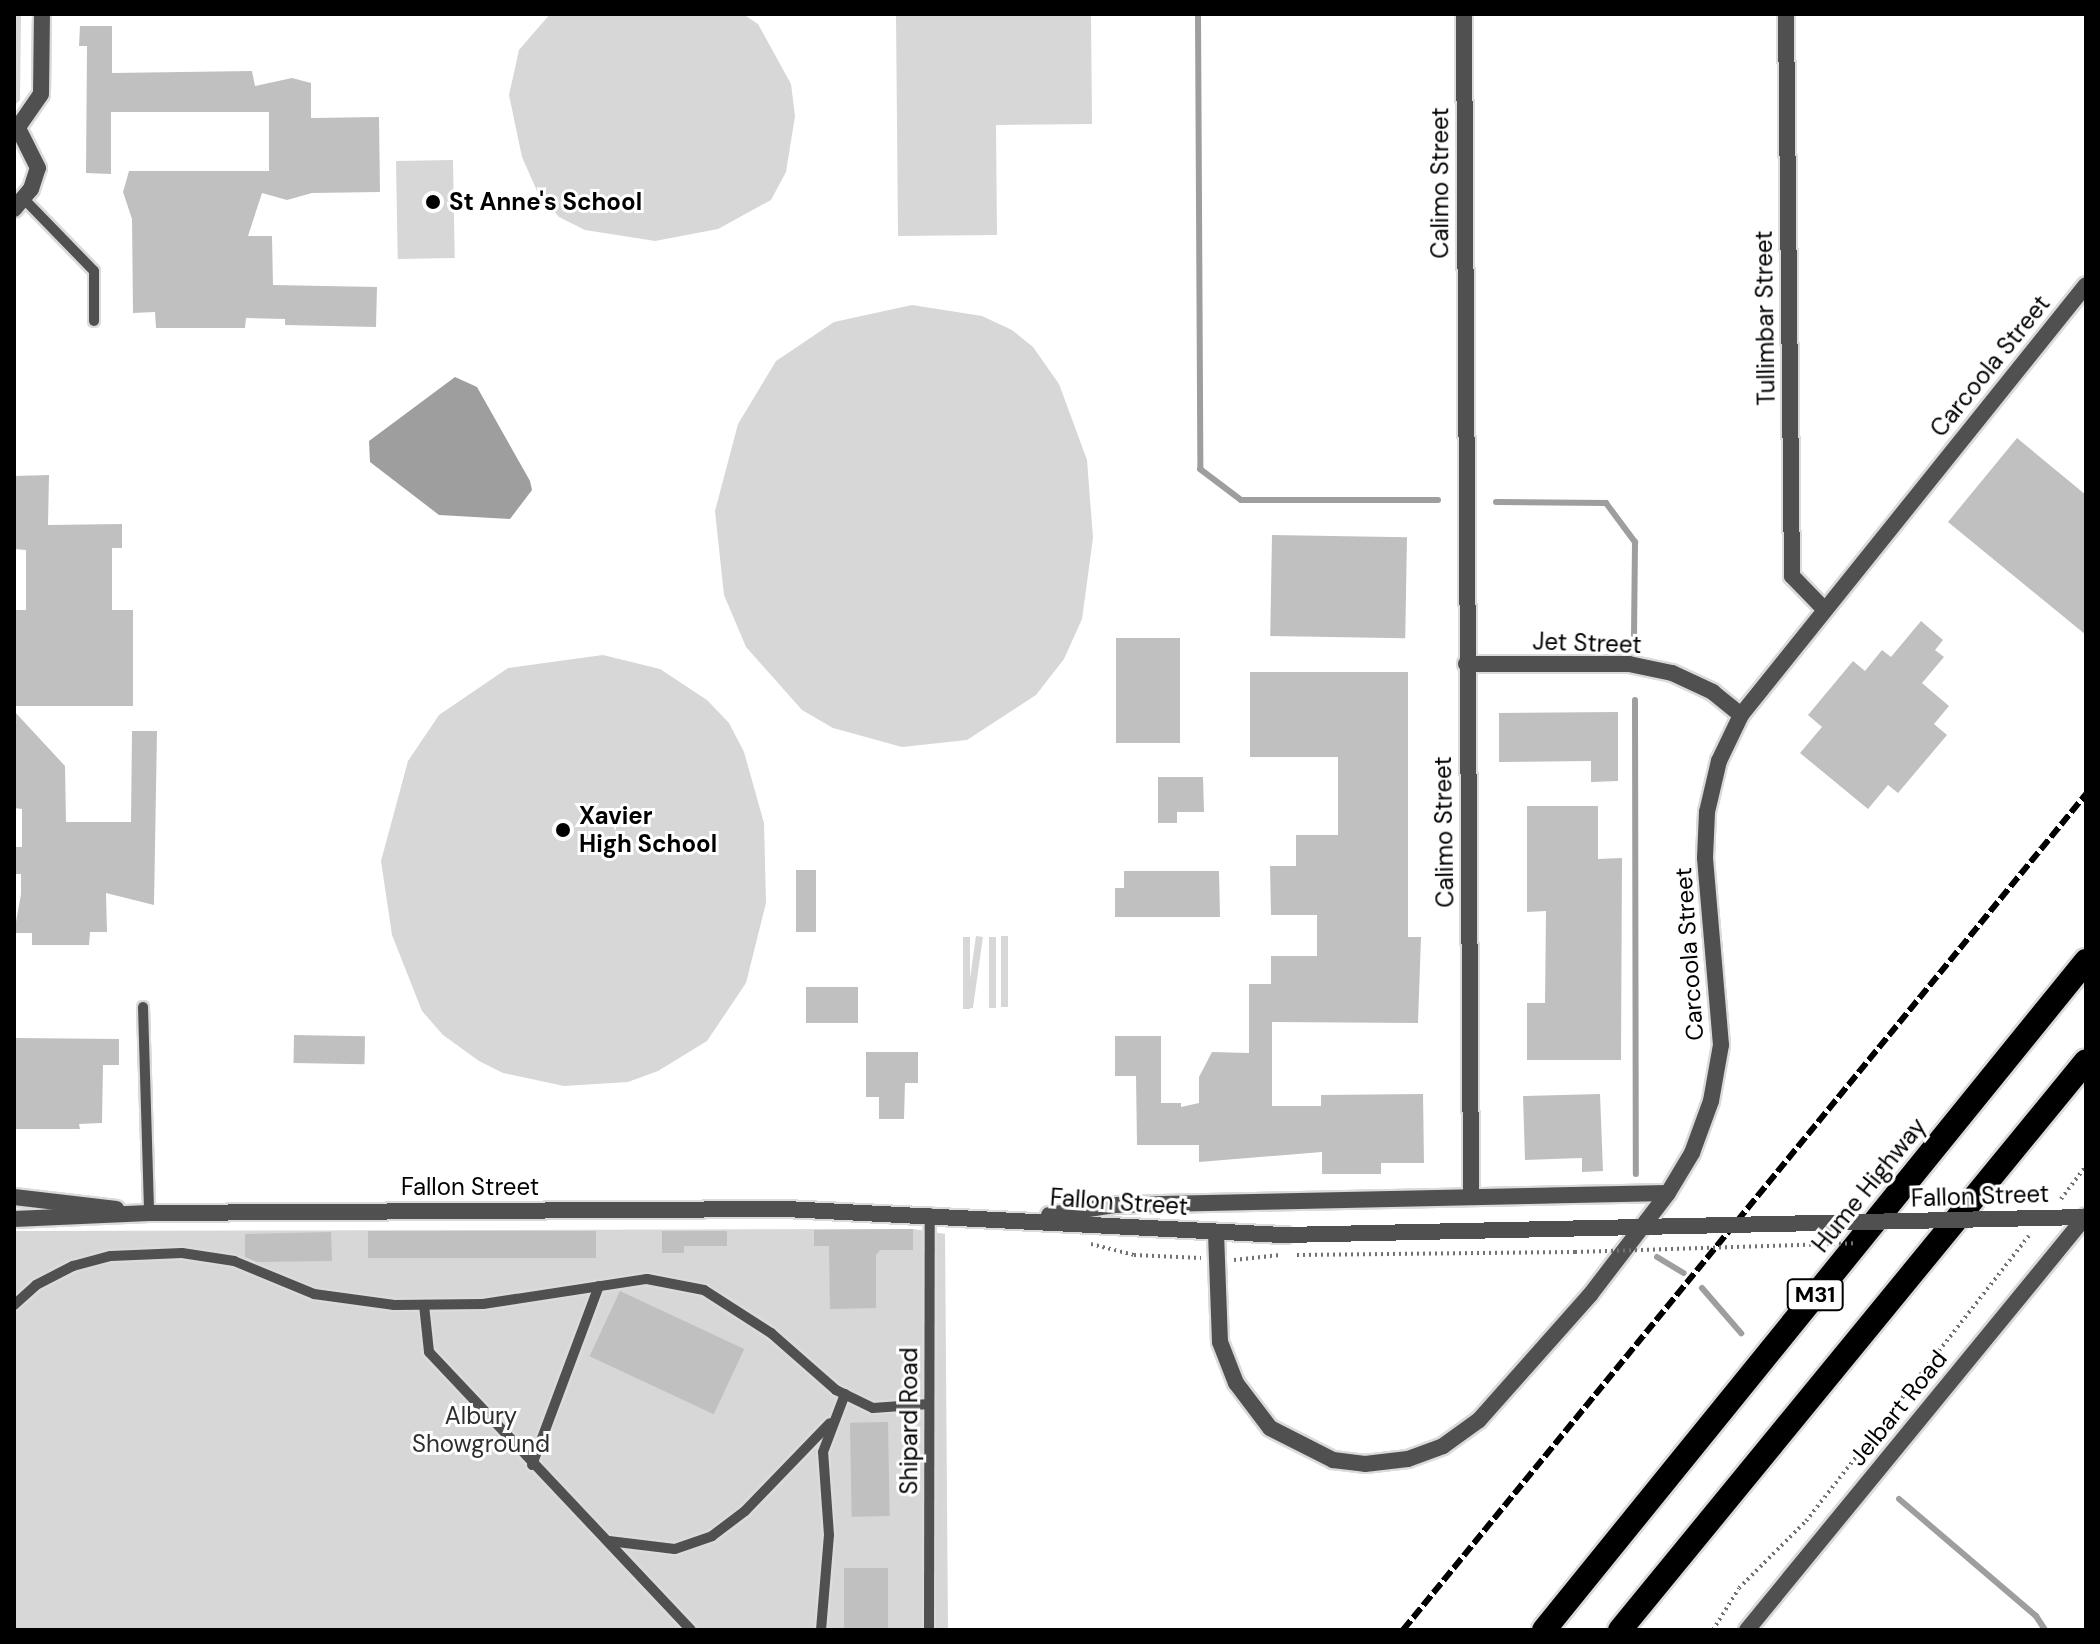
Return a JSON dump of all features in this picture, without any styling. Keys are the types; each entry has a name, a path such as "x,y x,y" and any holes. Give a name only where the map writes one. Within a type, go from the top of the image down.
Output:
{"highway":[{"name":"Hume Highway","path":"1544,1630 2086,961"},
{"name":"M31","path":"1620,1630 2086,1061"}],"street":[{"path":"19,204 38,168 16,130 41,94 42,14"},
{"name":"Calimo Street","path":"1464,14 1471,1196"},
{"name":"Tullimbar Street","path":"1786,14 1792,576 1824,609"},
{"name":"Carcoola Street","path":"1216,1233 1217,1322 1227,1363 1245,1399 1270,1428 1305,1450 1333,1460 1388,1462 1443,1446 1479,1420 1590,1295 1668,1193 1692,1153 1711,1101 1721,1045 1705,858 1707,812 1719,761 1741,715 2086,285"},
{"name":"Jet Street","path":"1466,664 1629,664 1686,679 1713,692 1741,715"},
{"path":"1019,1220 1116,1205 1668,1193"},
{"name":"Fallon Street","path":"14,1197 149,1213"},
{"name":"Fallon Street","path":"14,1219 149,1213 930,1213 1285,1235 2086,1217"},
{"name":"Jelbart Road","path":"1747,1630 2086,1217"}],"lane":[{"path":"19,204 94,271 94,321"},
{"path":"143,1007 149,1213"},
{"name":"Shipard Road","path":"929,1630 930,1213"},
{"path":"14,1305 36,1285 73,1266 111,1256 182,1253 234,1261 314,1294 424,1305 483,1304 647,1279 704,1290 771,1333 845,1394 873,1408 929,1404"},
{"path":"532,1465 599,1286"},
{"path":"424,1305 429,1352 532,1465 609,1541 691,1630"},
{"path":"821,1630 829,1535 823,1452 830,1423 845,1394"},
{"path":"609,1541 675,1549 712,1536 745,1511 830,1423"}],"path":[{"path":"2057,1204 2086,1166"},
{"path":"1713,1630 1739,1588 1806,1521 2038,1226"},
{"path":"2022,1237 2038,1236"},
{"path":"1575,1252 1862,1242"}],"green space":[{"path":"14,14 21,14 20,100 14,106"},
{"path":"550,14 743,14 758,24 791,84 795,116 786,172 771,200 718,229 655,241 585,230 559,217 537,191 522,157 509,95 519,50"},
{"path":"896,14 1091,14 1092,124 996,125 997,235 898,236"},
{"path":"453,160 455,258 398,259 396,161"},
{"path":"912,305 982,316 1012,330 1033,347 1059,384 1087,460 1093,538 1082,619 1064,659 1036,695 967,740 902,747 833,728 802,710 746,647 724,595 715,511 738,424 776,361 834,322"},
{"path":"603,655 660,669 707,700 729,723 744,752 764,823 766,903 746,983 707,1041 658,1071 628,1082 564,1086 503,1073 479,1061 443,1035 422,1011 392,935 381,861 408,761 439,715 508,668"},
{"path":"976,936 983,937 973,1008 966,1007"},
{"path":"1001,936 1008,936 1008,1007 1001,1007"},
{"path":"963,937 970,937 970,1009 963,1009"},
{"path":"989,937 996,937 996,1008 989,1008"},
{"name":"Albury Showground","path":"913,1229 945,1234 948,1630 14,1630 14,1231"}],"shaded area":[{"path":"455,377 477,387 530,481 532,490 510,519 439,515 370,462 369,441"}],"building":[{"path":"80,26 112,26 112,73 252,71 255,86 292,78 311,83 311,118 379,117 380,192 312,193 287,200 262,193 248,236 272,236 273,285 377,287 376,327 285,325 285,319 246,318 245,328 156,328 155,312 133,313 132,219 123,192 129,171 269,171 269,112 111,112 111,174 86,173 87,46 79,46"},
{"path":"2017,438 2086,495 2086,635 1948,522"},
{"path":"49,475 48,525 122,524 122,548 112,548 112,610 133,610 133,706 14,706 14,610 26,610 26,550 14,549 14,476"},
{"path":"1272,535 1407,537 1405,638 1270,636"},
{"path":"1921,621 1943,640 1935,650 1944,657 1922,683 1949,706 1934,724 1947,735 1898,793 1888,785 1868,809 1800,753 1822,727 1808,715 1853,661 1865,671 1882,650 1891,657"},
{"path":"1116,638 1180,638 1180,743 1116,743"},
{"path":"1250,672 1408,672 1408,937 1421,937 1418,1023 1272,1022 1272,1106 1321,1106 1321,1095 1423,1094 1424,1163 1381,1163 1381,1174 1322,1174 1322,1152 1199,1162 1199,1145 1137,1145 1136,1076 1115,1076 1115,1036 1161,1036 1161,1103 1181,1103 1181,1107 1199,1103 1199,1077 1212,1052 1249,1053 1249,984 1271,984 1271,956 1317,956 1317,915 1271,915 1270,866 1296,866 1296,835 1338,835 1338,757 1250,757"},
{"path":"14,711 65,766 66,822 131,822 132,731 157,731 154,905 106,893 107,932 90,932 89,945 32,945 32,933 14,933 21,874 14,874 14,847 22,847 22,809 14,808"},
{"path":"1618,712 1618,781 1591,782 1591,761 1499,762 1499,713"},
{"path":"1158,777 1203,777 1204,812 1177,812 1177,823 1158,823"},
{"path":"1527,806 1598,806 1598,859 1622,858 1621,1060 1527,1060 1527,1003 1545,1003 1546,911 1527,912"},
{"path":"796,870 816,870 816,932 796,932"},
{"path":"1124,871 1219,871 1220,917 1115,917 1115,888 1124,888"},
{"path":"806,987 858,987 858,1023 806,1023"},
{"path":"294,1035 365,1036 365,1064 294,1063"},
{"path":"14,1038 119,1039 119,1065 103,1065 102,1123 79,1124 80,1129 14,1129"},
{"path":"866,1052 918,1052 918,1083 905,1083 904,1119 879,1119 879,1097 866,1097"},
{"path":"1600,1094 1603,1171 1582,1172 1582,1158 1525,1160 1523,1096"},
{"path":"913,1229 913,1250 880,1250 876,1255 876,1308 830,1309 829,1246 814,1246 814,1230"},
{"path":"368,1231 596,1231 596,1258 368,1258"},
{"path":"662,1231 727,1231 727,1246 684,1246 684,1253 662,1253"},
{"path":"331,1232 332,1261 257,1262 245,1257 245,1234"},
{"path":"620,1291 744,1349 714,1414 590,1356"},
{"path":"888,1422 890,1516 852,1517 850,1423"},
{"path":"844,1568 888,1568 888,1630 844,1630"}],"waterway":[{"path":"1198,14 1200,469 1241,500 1438,500"},
{"path":"1496,502 1606,503 1635,542 1634,635"},
{"path":"1635,700 1636,1174"},
{"path":"1657,1257 1684,1273"},
{"path":"1702,1288 1741,1333"},
{"path":"1899,1499 2036,1616 2045,1630"}],"railway":[{"path":"1403,1630 2086,794"}],"place":[{"name":"St Anne's School","path":"433,202"},
{"name":"Xavier High School","path":"563,830"}]}
